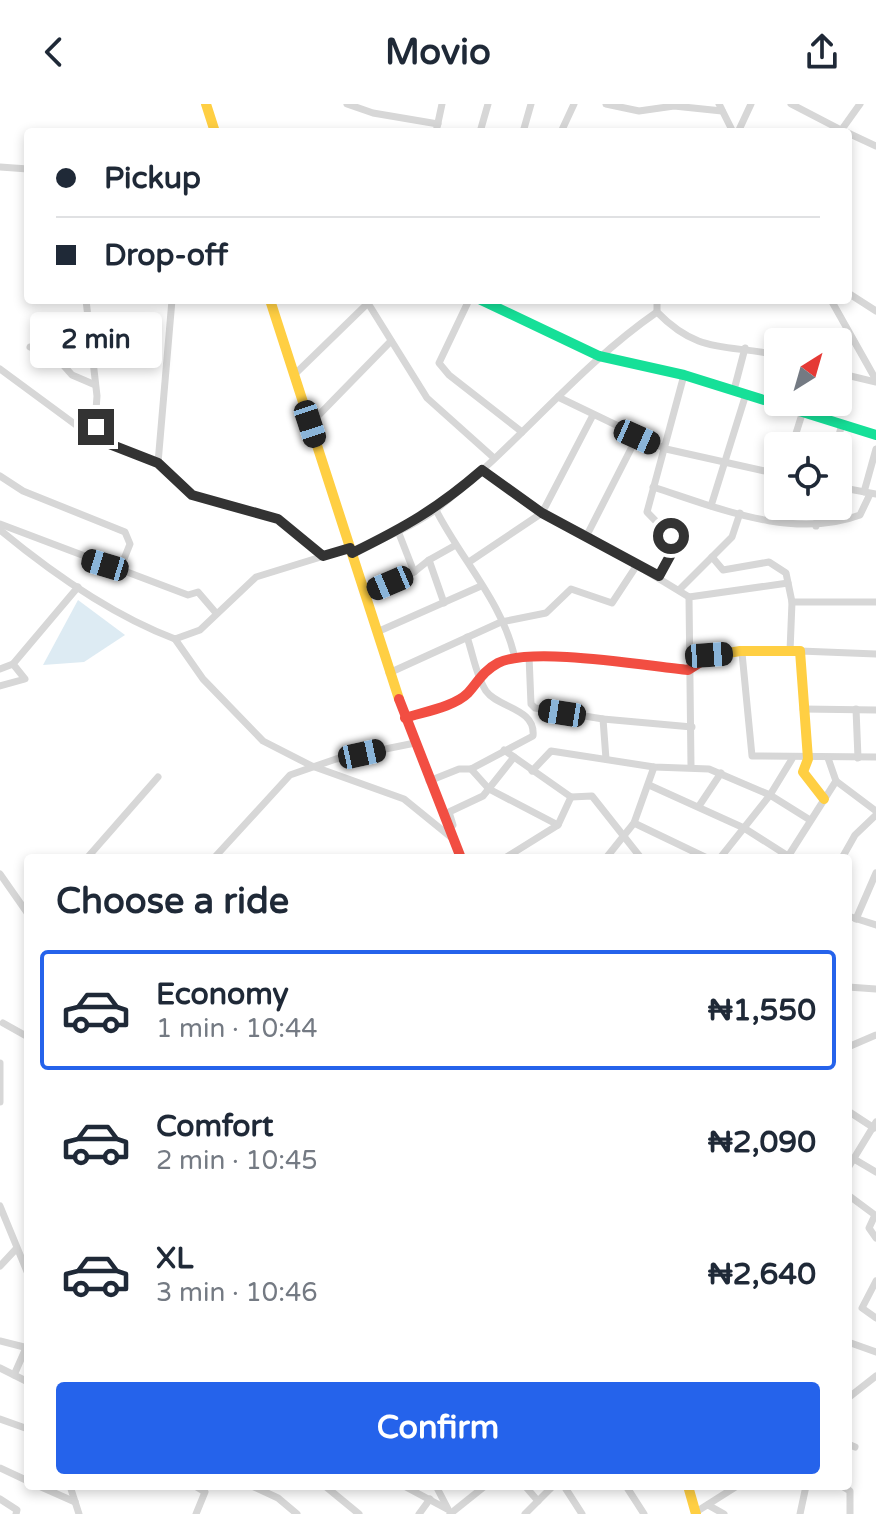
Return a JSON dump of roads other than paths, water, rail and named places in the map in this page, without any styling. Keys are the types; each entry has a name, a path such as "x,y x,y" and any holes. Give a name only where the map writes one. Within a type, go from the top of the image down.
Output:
{"street":[{"path":"206,104 214,128"},
{"path":"347,104 437,128 442,104"},
{"path":"481,128 488,104"},
{"path":"524,128 531,104"},
{"path":"563,128 574,104"},
{"path":"606,104 639,111 674,106 720,108 733,128"},
{"path":"738,128 751,104"},
{"path":"791,104 836,128"},
{"path":"846,128 860,104"},
{"path":"852,136 876,146"},
{"path":"0,167 24,169"},
{"path":"852,296 876,311"},
{"path":"86,304 93,384 97,396 94,438"},
{"path":"158,463 156,450 172,304"},
{"path":"271,304 389,673 459,854"},
{"path":"294,375 364,304"},
{"path":"369,304 427,398 494,458"},
{"path":"467,304 439,363 449,375 522,432"},
{"path":"499,304 599,356 684,375 764,399"},
{"path":"657,304 657,312 684,337 701,344 764,352"},
{"path":"833,304 876,381"},
{"path":"175,639 200,630 256,577 323,556 351,551 398,531 436,510 482,470 599,356 657,312"},
{"path":"310,424 391,341"},
{"path":"30,347 56,357 72,375 93,384"},
{"path":"734,390 745,348"},
{"path":"0,369 94,438 158,463 192,495 278,519 323,556"},
{"path":"659,576 676,545 647,512 684,375"},
{"path":"852,376 876,381"},
{"path":"711,506 746,394"},
{"path":"558,397 666,449 764,471"},
{"path":"469,562 542,513 593,415"},
{"path":"818,416 876,435"},
{"path":"840,432 842,424"},
{"path":"587,535 637,437"},
{"path":"776,520 816,526 860,515 870,493 876,449"},
{"path":"482,470 542,513 659,576 689,597 691,766"},
{"path":"0,476 23,491 125,532 130,544 120,569"},
{"path":"653,487 711,506 764,518"},
{"path":"436,510 454,546 469,562 501,622 515,659"},
{"path":"680,589 735,531 740,513"},
{"path":"816,526 817,520"},
{"path":"0,527 188,595 198,592 216,613"},
{"path":"0,527 106,606 175,639 203,679 263,741 312,766 404,799 453,839"},
{"path":"398,531 414,572"},
{"path":"365,593 414,572 454,546"},
{"path":"712,557 723,570 775,564 786,573 792,602 808,759 803,772 824,799"},
{"path":"429,560 444,603"},
{"path":"389,673 501,622 546,613 571,589 612,603 637,565"},
{"path":"689,597 788,583"},
{"path":"377,632 481,586"},
{"path":"0,669 13,664 78,587"},
{"path":"792,602 876,602"},
{"path":"429,781 459,769 471,769 533,736 534,729 517,709 491,696 479,676 467,637"},
{"path":"688,670 700,657 742,653 876,654"},
{"path":"742,653 750,754 756,758 792,759 876,757"},
{"path":"405,718 457,700 467,694 479,676 500,662 529,656 688,670"},
{"path":"529,656 535,708 603,719 692,727"},
{"path":"0,686 25,679 13,664"},
{"path":"803,709 876,710"},
{"path":"856,709 858,758"},
{"path":"603,719 606,759"},
{"path":"218,854 290,775 312,766 415,743"},
{"path":"504,750 571,797 592,796 621,829 624,838 638,854"},
{"path":"532,771 551,751 654,767 691,766 721,773 770,795 810,820"},
{"path":"460,854 449,812 483,796 514,757"},
{"path":"828,758 836,781 876,813 855,835 844,854"},
{"path":"723,854 770,795 792,759"},
{"path":"610,854 634,823 654,767"},
{"path":"471,769 489,789 558,825"},
{"path":"699,806 721,773"},
{"path":"90,854 158,777"},
{"path":"790,854 836,781"},
{"path":"649,785 744,828 783,854"},
{"path":"511,854 558,825 571,797"},
{"path":"634,823 699,854"},
{"path":"876,873 852,918 876,925"},
{"path":"0,874 24,908"},
{"path":"852,987 876,989"},
{"path":"3,1023 24,1035"},
{"path":"852,1045 876,1035"},
{"path":"0,1063 0,1102"},
{"path":"852,1113 875,1126 852,1159"},
{"path":"852,1163 876,1172"},
{"path":"852,1198 876,1215 869,1228 876,1238"},
{"path":"0,1206 16,1249 24,1260"},
{"path":"0,1266 16,1249"},
{"path":"876,1281 862,1308 876,1318"},
{"path":"0,1341 24,1347"},
{"path":"852,1343 876,1352"},
{"path":"14,1375 24,1354"},
{"path":"0,1368 24,1380"},
{"path":"852,1395 876,1377"},
{"path":"0,1419 24,1428"},
{"path":"0,1468 24,1479"},
{"path":"48,1490 75,1502"},
{"path":"71,1490 78,1514 86,1514"},
{"path":"196,1514 205,1492 202,1490"},
{"path":"261,1490 278,1498 297,1514"},
{"path":"330,1490 359,1514"},
{"path":"412,1490 449,1512"},
{"path":"438,1490 449,1512"},
{"path":"449,1512 479,1490"},
{"path":"528,1490 538,1501"},
{"path":"525,1514 549,1490"},
{"path":"567,1490 582,1514"},
{"path":"629,1490 644,1514"},
{"path":"689,1490 696,1513 731,1490"},
{"path":"800,1514 805,1490"},
{"path":"848,1490 850,1514"},
{"path":"0,1499 17,1510 16,1514"},
{"path":"419,1514 430,1499"},
{"path":"708,1505 724,1514"}]}
